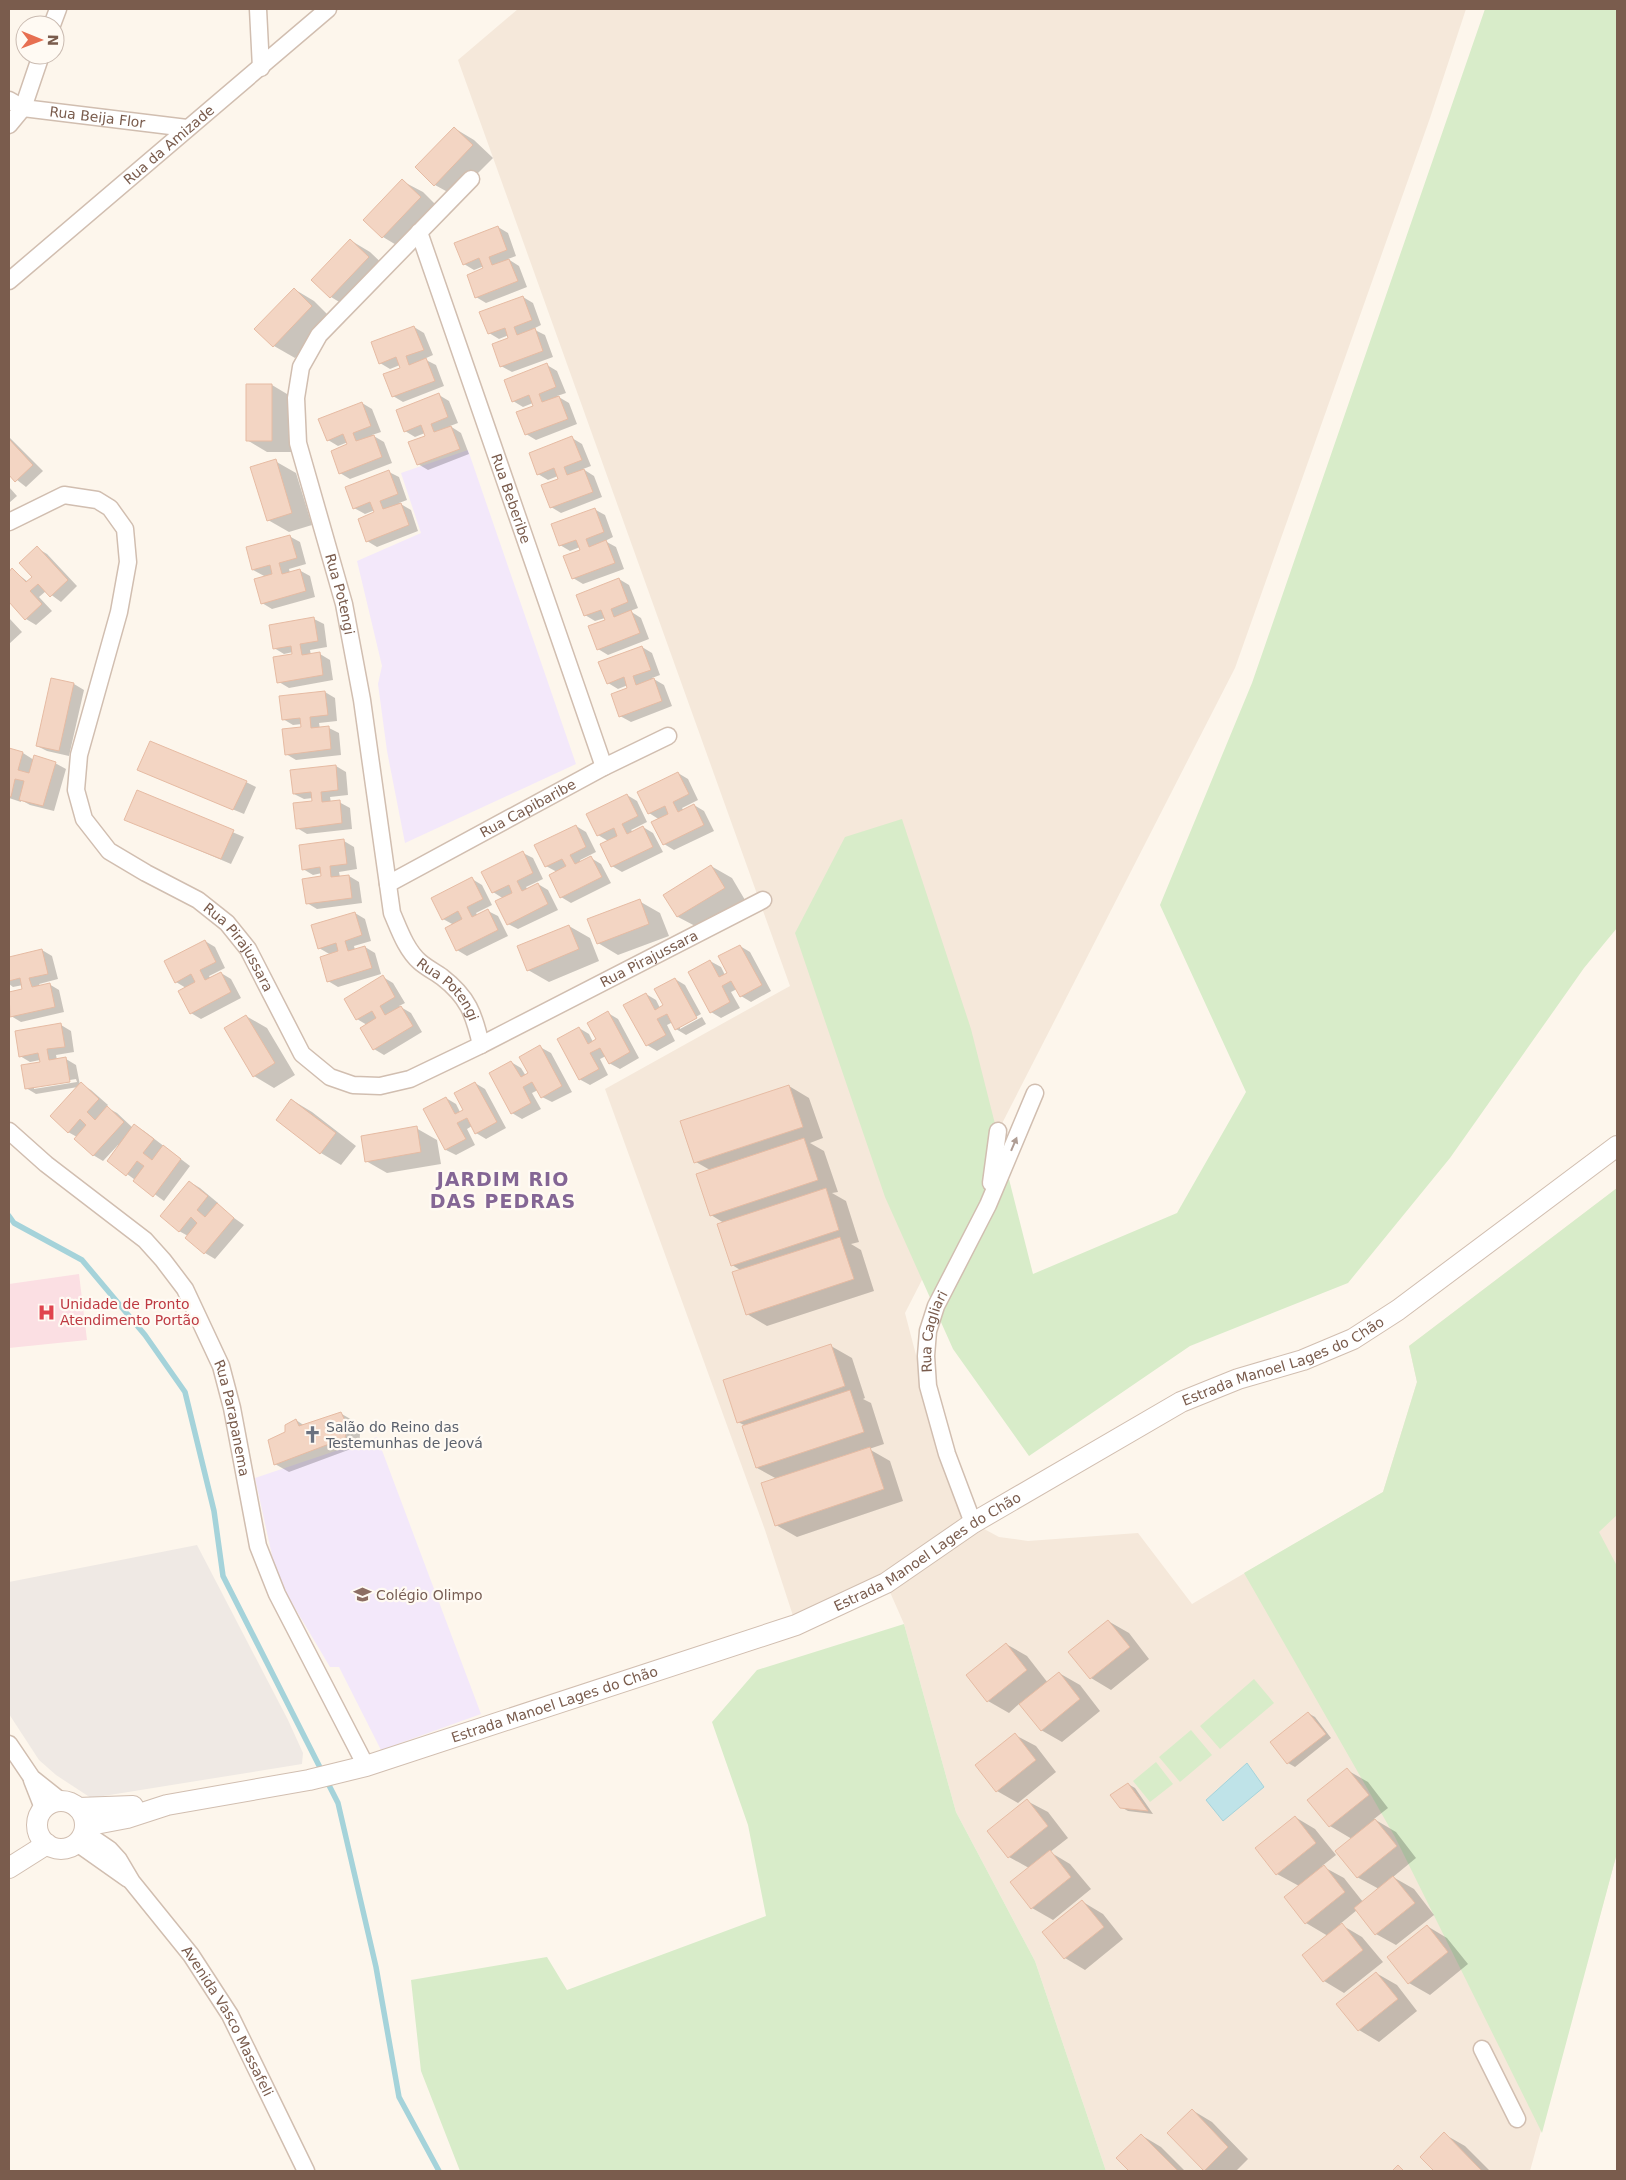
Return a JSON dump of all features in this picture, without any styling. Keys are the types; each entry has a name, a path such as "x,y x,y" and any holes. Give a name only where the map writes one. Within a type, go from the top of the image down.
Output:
{"street":[{"path":"258,9 261,68"},
{"name":"Rua da Amizade","path":"9,282 328,9"},
{"path":"9,125 16,104 37,65"},
{"name":"Rua Beija Flor","path":"16,104 187,128"},
{"name":"Rua Potengi","path":"471,179 319,335 300,367 296,398 298,443 344,604 362,700 392,912 404,941 419,962 442,977 466,999 475,1016 481,1045"},
{"name":"Rua Beberibe","path":"419,232 604,767"},
{"name":"Rua Pirajussara","path":"9,522 64,495 97,500 110,508 125,529 128,562 119,612 80,755 76,790 84,819 109,851 198,900 227,923 248,949 302,1054 330,1077 353,1085 380,1086 410,1079 481,1045 763,900"},
{"name":"Rua Capibaribe","path":"388,884 604,767 668,736"},
{"name":"Rua Cagliari","path":"973,1523 946,1454 928,1386 928,1331 936,1306 988,1205 1035,1093"},
{"name":"Rua Parapanema","path":"9,1131 46,1164 145,1240 185,1289 221,1366 232,1408 258,1546 276,1594 366,1766"},
{"name":"Rua Cagliari","path":"988,1205 998,1131"},
{"name":"Estrada Manoel Lages do Chão","path":"47,1844 56,1849 64,1850 66,1820 127,1818 167,1805 344,1773 796,1625 886,1583 973,1523 1181,1402 1238,1380 1303,1360 1353,1339 1398,1310 1617,1146"},
{"name":"Avenida Vasco Massafeli","path":"9,1744 32,1778 66,1820 132,1882 191,1955 230,2016 306,2171"},
{"path":"9,1868 47,1844 40,1837 66,1820"},
{"path":"9,1858 66,1820"},
{"path":"1482,2049 1517,2119"}],"shaded area":[{"path":"518,9 1466,9 1430,118 1235,668 905,1313 928,1401 973,1523 999,1537 1028,1541 1138,1533 1192,1604 1383,1492 1417,1382 1409,1346 1617,1188 1617,1853 1530,2171 1106,2171 1035,1961 956,1812 904,1624 886,1583 796,1625 765,1530 605,1089 790,986 458,60"},
{"path":"468,450 576,764 405,843 387,751 378,684 382,666 357,561 421,533 401,473"},
{"name":"Unidade de Pronto Atendimento Portão","path":"79,1274 87,1340 9,1348 9,1284"},
{"name":"Colégio Olimpo","path":"377,1437 481,1714 381,1750 339,1667 330,1667 277,1578 255,1478"},
{"path":"197,1545 288,1720 303,1753 302,1764 91,1798 56,1775 39,1760 9,1714 9,1582"}],"green space":[{"path":"1485,9 1617,9 1617,928 1584,968 1450,1158 1348,1283 1190,1346 1029,1456 953,1349 885,1197 795,933 845,837 902,819 971,1029 1033,1274 1177,1213 1246,1092 1160,905 1252,683"},
{"path":"1617,1188 1617,1515 1599,1532 1617,1566 1617,1853 1542,2133 1395,1837 1244,1573 1383,1492 1417,1382 1409,1346"},
{"path":"904,1624 956,1812 1035,1961 1106,2171 460,2171 421,2071 411,1980 547,1957 567,1990 766,1916 748,1825 712,1722 757,1670"},
{"path":"1254,1679 1274,1703 1220,1749 1200,1726"},
{"path":"1191,1730 1212,1755 1180,1782 1159,1757"},
{"path":"1156,1762 1173,1784 1150,1802 1133,1781"}],"water":[{"path":"1247,1763 1264,1787 1223,1821 1206,1800"}],"building":[{"path":"454,127 473,145 434,186 415,167"},
{"path":"402,179 421,197 382,238 363,220"},
{"path":"498,226 507,250 489,257 492,265 509,259 518,281 475,298 467,275 483,268 479,258 463,265 454,243"},
{"path":"350,239 369,257 330,298 311,280"},
{"path":"294,288 312,306 273,347 254,329"},
{"path":"523,296 532,320 514,327 517,335 535,328 543,351 500,367 492,344 508,338 505,328 488,334 479,312"},
{"path":"414,326 424,350 406,356 409,365 426,358 435,381 392,397 383,374 400,368 396,357 379,364 371,342"},
{"path":"547,363 556,387 539,394 542,402 559,396 568,419 525,435 516,412 533,406 529,395 512,402 504,380"},
{"path":"246,384 272,384 272,441 246,441"},
{"path":"439,393 448,417 431,424 434,432 451,426 460,449 417,465 408,442 425,436 421,425 404,432 396,410"},
{"path":"362,402 371,426 353,433 356,441 374,435 382,457 339,474 331,451 347,444 343,434 327,441 318,419"},
{"path":"572,436 582,460 564,467 567,475 584,469 593,492 550,508 541,485 558,479 554,468 537,475 529,453"},
{"path":"9,439 33,465 15,482 9,475"},
{"path":"276,459 292,513 267,521 250,467"},
{"path":"389,470 398,494 380,501 383,509 401,503 409,525 366,542 358,519 374,512 370,502 353,509 345,487"},
{"path":"595,508 604,532 586,539 589,547 606,540 615,563 572,579 563,556 580,550 576,540 559,546 551,524"},
{"path":"290,535 297,558 279,563 282,574 300,569 306,591 261,604 254,579 272,574 270,565 252,570 246,547"},
{"path":"37,546 68,580 50,597 38,584 30,591 42,604 25,620 9,602 9,572 12,568 26,582 32,577 19,563"},
{"path":"619,578 628,602 611,609 614,617 631,610 640,633 597,650 588,626 605,620 601,610 584,616 576,595"},
{"path":"314,617 318,641 300,644 302,655 320,652 323,675 277,683 273,657 292,654 291,646 273,649 269,625"},
{"path":"642,646 651,670 633,676 636,685 654,678 662,701 619,717 611,694 627,688 624,677 607,684 598,662"},
{"path":"51,678 74,683 59,751 36,746"},
{"path":"325,691 328,715 310,717 311,728 329,726 331,749 285,755 282,729 301,727 300,718 282,720 279,696"},
{"path":"150,741 247,781 233,810 137,770"},
{"path":"9,748 23,752 18,770 29,773 34,755 56,762 43,806 19,800 24,781 15,779 11,797 9,796"},
{"path":"336,765 338,790 321,792 322,802 340,800 342,823 296,829 293,803 312,801 311,792 293,794 290,770"},
{"path":"678,772 689,794 673,802 678,812 694,804 704,825 663,845 651,822 668,814 665,806 648,814 637,792"},
{"path":"137,790 234,830 221,859 124,820"},
{"path":"627,794 638,816 622,824 627,834 643,826 653,847 611,867 600,844 617,836 614,828 597,836 586,814"},
{"path":"576,825 586,847 570,855 575,864 591,856 602,877 560,898 549,875 566,866 562,859 545,867 534,845"},
{"path":"344,839 347,864 330,866 331,877 349,875 352,898 306,904 302,879 321,876 320,867 302,870 299,845"},
{"path":"523,851 533,873 517,881 522,891 538,883 548,904 507,925 495,901 512,893 509,885 492,893 481,872"},
{"path":"711,865 725,888 677,917 663,895"},
{"path":"472,877 483,899 467,907 472,917 488,909 498,930 456,951 445,928 462,919 458,911 442,920 431,898"},
{"path":"640,899 649,924 597,944 587,919"},
{"path":"355,912 362,935 345,941 348,951 365,946 372,968 327,982 320,957 338,951 336,943 318,949 311,925"},
{"path":"569,925 579,949 527,971 517,946"},
{"path":"205,940 216,962 200,970 205,980 221,972 231,992 190,1014 178,991 195,982 191,974 175,983 164,961"},
{"path":"740,945 762,985 740,997 731,981 722,986 730,1002 710,1013 688,972 710,960 719,977 727,973 718,956"},
{"path":"42,949 48,974 29,978 32,987 50,983 55,1007 10,1017 9,992 22,989 20,978 9,981 9,957"},
{"path":"383,975 395,997 380,1006 385,1015 401,1006 413,1026 373,1050 360,1028 376,1018 372,1011 356,1020 344,999"},
{"path":"675,978 697,1018 675,1030 667,1014 657,1019 666,1035 646,1046 623,1005 646,993 655,1010 663,1005 654,989"},
{"path":"608,1011 630,1052 609,1064 600,1048 590,1053 599,1069 579,1080 557,1039 579,1027 588,1044 596,1039 587,1023"},
{"path":"246,1015 275,1063 253,1077 224,1028"},
{"path":"61,1023 65,1047 47,1049 49,1060 66,1057 70,1082 25,1089 21,1065 40,1062 38,1053 19,1057 15,1031"},
{"path":"540,1045 562,1086 541,1098 532,1082 523,1087 531,1103 511,1114 489,1073 511,1061 521,1077 528,1073 519,1057"},
{"path":"81,1082 99,1099 87,1112 95,1120 107,1106 124,1122 93,1156 74,1139 86,1125 80,1119 68,1133 50,1116"},
{"path":"475,1082 497,1122 475,1134 467,1118 457,1123 466,1139 445,1150 423,1109 446,1097 455,1114 463,1110 454,1093"},
{"path":"789,1085 803,1127 694,1163 680,1121"},
{"path":"291,1099 336,1133 320,1154 276,1120"},
{"path":"134,1124 154,1139 143,1153 152,1160 163,1145 181,1159 153,1197 133,1181 144,1166 137,1161 126,1176 107,1161"},
{"path":"417,1126 421,1152 365,1162 361,1136"},
{"path":"804,1138 818,1180 710,1216 696,1174"},
{"path":"189,1181 208,1196 197,1210 205,1217 217,1203 234,1218 204,1254 185,1238 197,1223 191,1217 179,1232 160,1216"},
{"path":"826,1188 839,1230 731,1266 717,1224"},
{"path":"840,1237 854,1279 746,1315 732,1272"},
{"path":"831,1344 845,1386 737,1423 723,1380"},
{"path":"850,1390 864,1432 756,1468 742,1426"},
{"name":"Salão do Reino das Testemunhas de Jeová","path":"341,1412 347,1425 345,1438 274,1465 268,1440 285,1432 285,1425 296,1419 299,1426"},
{"path":"870,1447 884,1489 775,1526 761,1483"},
{"path":"1108,1620 1130,1647 1090,1679 1068,1652"},
{"path":"1006,1643 1027,1670 987,1702 966,1675"},
{"path":"1059,1672 1080,1699 1041,1731 1019,1704"},
{"path":"1308,1712 1326,1734 1287,1764 1270,1742"},
{"path":"1015,1733 1036,1760 996,1792 975,1765"},
{"path":"1347,1768 1369,1795 1329,1827 1307,1800"},
{"path":"1128,1783 1148,1811 1120,1808 1110,1795"},
{"path":"1027,1799 1048,1826 1008,1858 987,1831"},
{"path":"1295,1816 1316,1843 1276,1875 1255,1848"},
{"path":"1375,1819 1397,1846 1357,1878 1335,1851"},
{"path":"1050,1850 1071,1877 1031,1909 1010,1882"},
{"path":"1324,1865 1345,1892 1305,1924 1284,1897"},
{"path":"1393,1876 1415,1903 1375,1935 1354,1908"},
{"path":"1082,1900 1104,1927 1064,1959 1042,1932"},
{"path":"1342,1923 1363,1950 1323,1982 1302,1955"},
{"path":"1427,1925 1448,1952 1408,1984 1387,1957"},
{"path":"1376,1972 1398,1999 1358,2031 1336,2004"},
{"path":"1192,2109 1228,2147 1204,2171 1167,2133"},
{"path":"1444,2132 1480,2171 1434,2171 1420,2157"},
{"path":"1141,2134 1178,2171 1129,2171 1116,2158"},
{"path":"1398,2165 1404,2171 1392,2171"}],"waterway":[{"path":"9,1216 14,1223 82,1260 145,1335 185,1392 214,1511 223,1576 338,1803 376,1967 399,2097 439,2171"}],"place":[{"name":"Unidade de Pronto Atendimento Portão","path":"46,1312"},
{"name":"Salão do Reino das Testemunhas de Jeová","path":"312,1435"},
{"name":"Colégio Olimpo","path":"362,1595"}],"district":[{"name":"JARDIM RIO DAS PEDRAS","path":"503,1190"}]}
